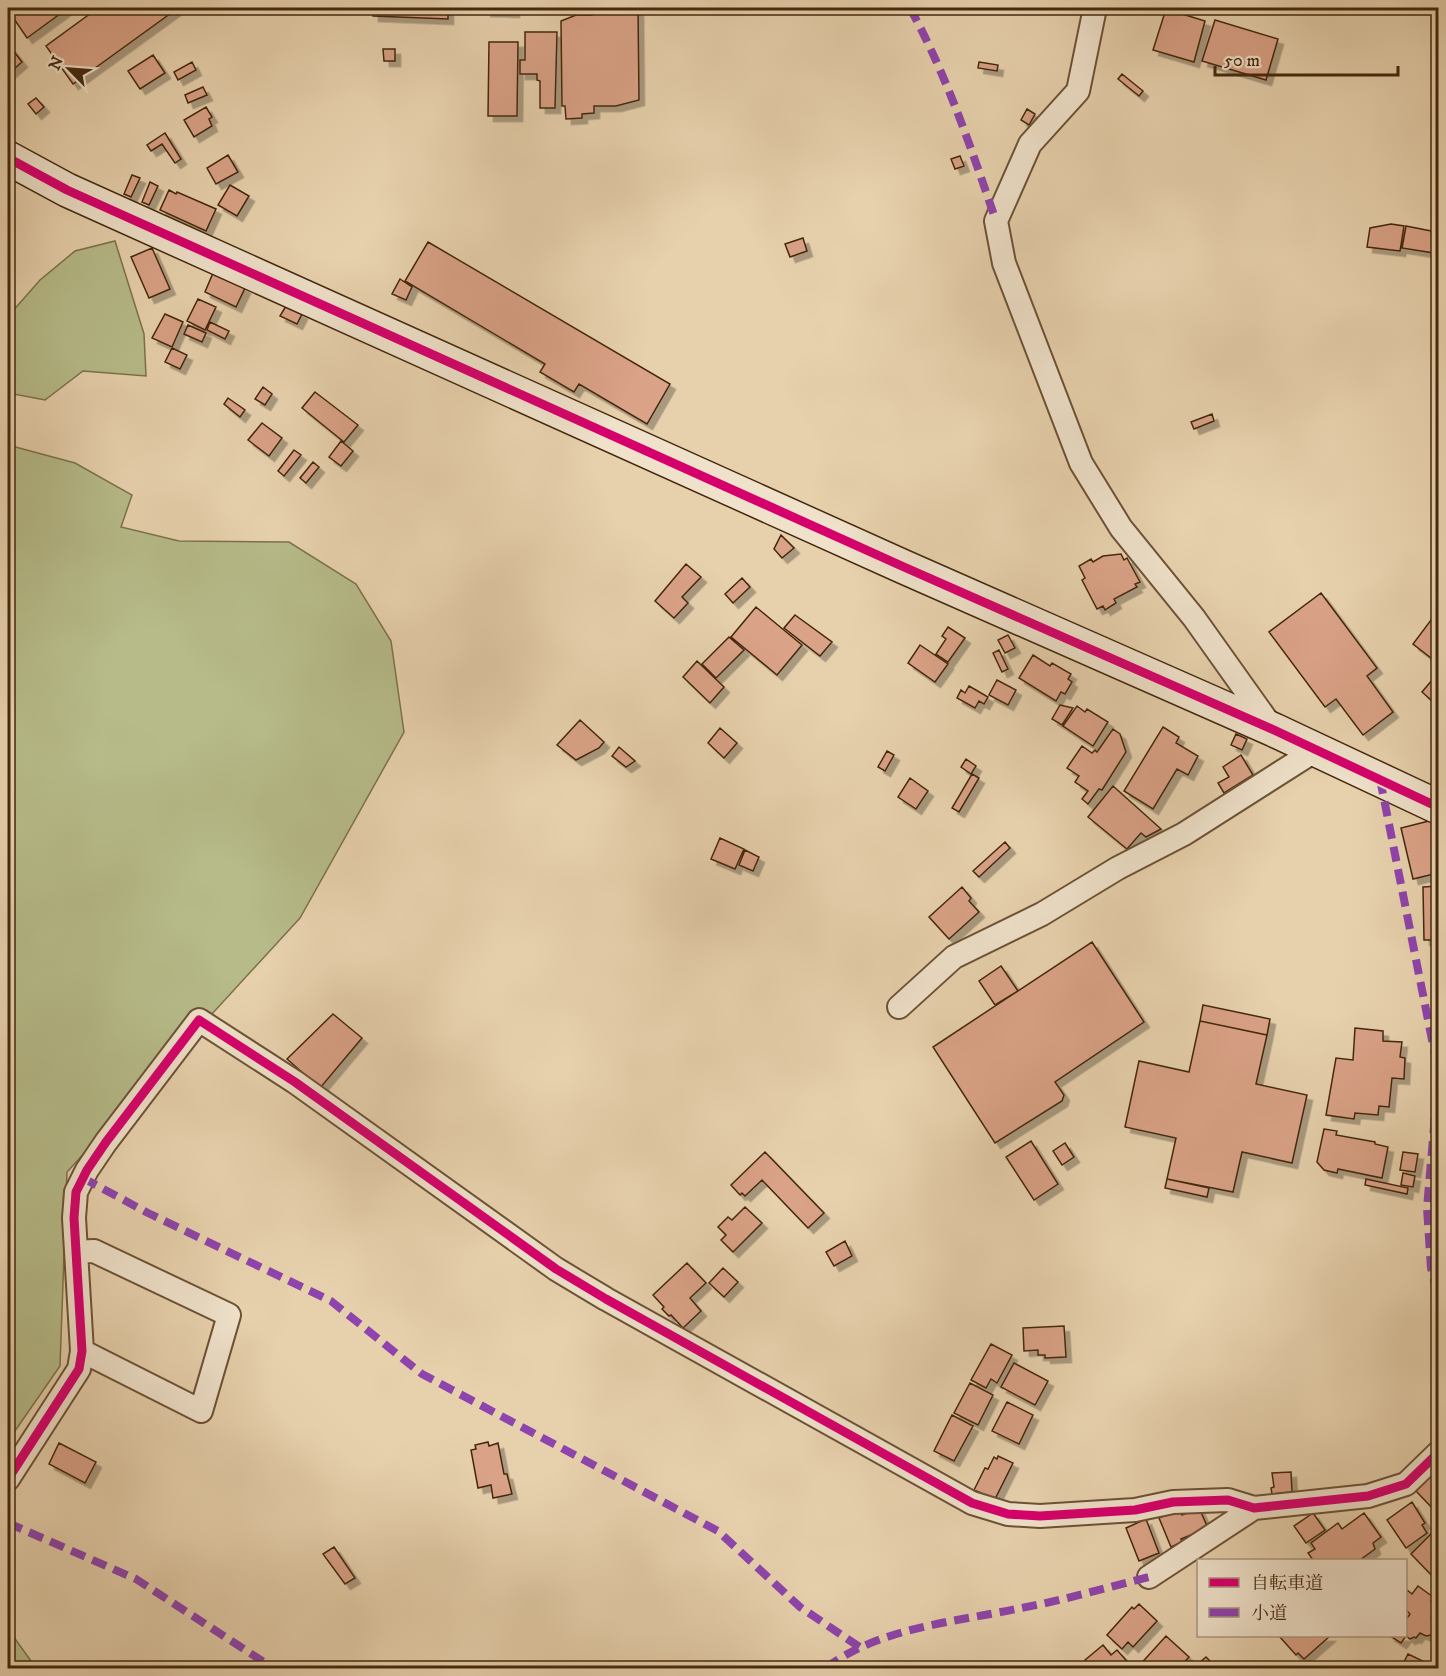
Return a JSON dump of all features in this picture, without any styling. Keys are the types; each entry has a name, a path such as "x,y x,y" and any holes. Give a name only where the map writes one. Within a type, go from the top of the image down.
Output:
{"street":[{"path":"1095,8 1078,91 1030,144 996,221 1004,263 1081,463 1121,528 1194,618 1274,730"},
{"path":"8,158 67,190 904,567 1274,730 1438,807"},
{"path":"899,1007 954,957 1042,914 1118,868 1184,834 1316,750"},
{"path":"8,1479 79,1369 82,1351 74,1218 76,1192 87,1170 199,1020 295,1082 556,1269 972,1503 1008,1514 1040,1516 1135,1510 1173,1502 1228,1500 1254,1508 1368,1496 1406,1485 1438,1453"},
{"path":"76,1252 94,1251 229,1315 201,1412 82,1351"},
{"path":"1149,1577 1254,1508"}],"green space":[{"path":"115,241 144,334 146,376 83,371 45,400 8,393 8,311 11,313 40,280 75,251"},
{"path":"8,445 75,463 132,495 121,527 179,541 289,542 356,584 391,641 404,732 300,918 67,1172 60,1366 8,1441"},
{"path":"8,1629 36,1668 8,1668"}],"building":[{"path":"8,8 68,8 27,38"},
{"path":"98,8 178,8 73,84 46,46"},
{"path":"373,8 448,8 448,19 373,16"},
{"path":"485,8 514,8 514,12 485,11"},
{"path":"603,8 638,8 639,100 616,106 594,106 594,113 582,114 582,118 566,119 565,106 562,106 561,21 576,15 592,15 592,11 603,11"},
{"path":"1166,9 1205,21 1194,62 1153,50"},
{"path":"1215,20 1278,39 1266,80 1202,61"},
{"path":"525,32 557,32 555,108 540,108 540,81 537,80 537,74 520,74 520,60 525,60"},
{"path":"489,42 518,42 517,116 488,116"},
{"path":"8,44 22,62 8,74"},
{"path":"383,49 395,49 395,61 384,61"},
{"path":"153,55 165,73 140,89 128,71"},
{"path":"192,62 196,70 178,80 174,72"},
{"path":"979,62 998,65 997,71 978,68"},
{"path":"1122,74 1143,91 1139,96 1118,79"},
{"path":"203,87 207,95 188,103 185,95"},
{"path":"36,98 44,107 36,114 28,104"},
{"path":"206,107 212,117 209,119 212,126 194,137 184,120"},
{"path":"1027,109 1035,114 1029,125 1021,120"},
{"path":"165,133 181,159 175,163 162,144 151,151 147,145"},
{"path":"228,155 238,172 216,184 207,168"},
{"path":"960,156 964,166 955,169 951,159"},
{"path":"132,175 140,178 131,197 124,194"},
{"path":"150,182 158,186 149,205 142,202"},
{"path":"230,185 249,196 237,216 218,205"},
{"path":"169,190 216,209 206,231 160,210"},
{"path":"1391,224 1404,226 1400,251 1367,247 1370,228"},
{"path":"1406,226 1431,231 1434,253 1402,248"},
{"path":"803,238 807,251 790,257 785,244"},
{"path":"428,242 670,384 647,424 579,384 574,392 540,372 545,364 405,281"},
{"path":"152,248 170,289 149,298 131,257"},
{"path":"213,273 245,288 236,307 205,292"},
{"path":"400,279 412,287 406,300 392,294"},
{"path":"198,299 216,307 205,330 187,321"},
{"path":"286,306 302,314 297,324 280,316"},
{"path":"165,314 183,322 172,347 152,338"},
{"path":"210,322 229,331 225,339 207,330"},
{"path":"188,325 206,333 202,342 184,334"},
{"path":"172,348 187,355 180,369 165,362"},
{"path":"263,387 272,394 265,405 255,399"},
{"path":"315,392 358,425 344,442 302,408"},
{"path":"228,398 245,410 240,417 224,404"},
{"path":"1212,414 1214,421 1194,429 1191,422"},
{"path":"262,423 282,438 269,456 248,440"},
{"path":"341,441 353,451 341,466 329,457"},
{"path":"294,450 301,455 284,476 278,471"},
{"path":"313,462 319,467 306,483 300,478"},
{"path":"781,535 794,548 782,558 774,549"},
{"path":"1121,554 1124,560 1127,558 1140,582 1135,584 1137,587 1114,599 1116,603 1105,610 1103,606 1097,609 1082,580 1085,578 1079,566 1091,559 1093,562 1103,556"},
{"path":"686,564 701,577 682,597 688,603 674,618 655,601"},
{"path":"742,578 750,587 733,603 725,594"},
{"path":"1321,593 1377,668 1367,676 1393,712 1363,735 1336,699 1325,707 1269,632"},
{"path":"756,607 802,645 777,675 731,637"},
{"path":"795,615 832,642 820,656 784,628"},
{"path":"1431,620 1438,626 1438,648 1431,658 1413,644"},
{"path":"948,627 965,638 948,662 936,654 946,639 942,636"},
{"path":"1008,635 1015,648 1005,653 998,640"},
{"path":"729,637 744,650 716,678 702,664"},
{"path":"920,645 948,664 935,682 908,663"},
{"path":"999,650 1008,669 1002,672 993,653"},
{"path":"1033,655 1050,666 1052,663 1071,674 1068,679 1072,682 1065,694 1061,692 1056,701 1019,678"},
{"path":"697,661 724,687 710,703 683,677"},
{"path":"1438,673 1438,697 1436,695 1431,700 1422,692"},
{"path":"997,680 1016,690 1008,705 989,695"},
{"path":"969,686 988,697 984,704 979,701 975,708 957,698 961,690 965,693"},
{"path":"1060,705 1073,708 1062,725 1052,719"},
{"path":"1077,706 1085,712 1087,709 1108,722 1093,746 1063,726"},
{"path":"580,720 604,742 599,748 576,760 557,745"},
{"path":"1163,727 1179,737 1176,743 1198,756 1188,775 1177,769 1153,809 1124,791"},
{"path":"720,728 737,743 724,758 708,743"},
{"path":"1113,729 1120,734 1126,752 1102,790 1099,789 1088,804 1082,799 1088,791 1075,782 1079,776 1067,768 1082,746 1092,753 1095,750 1097,752"},
{"path":"1236,734 1247,739 1242,750 1231,745"},
{"path":"619,747 635,761 626,767 612,756"},
{"path":"887,751 894,755 885,771 878,767"},
{"path":"1241,755 1253,775 1224,793 1218,783 1229,777 1223,767"},
{"path":"966,759 976,766 971,774 961,767"},
{"path":"972,774 979,778 959,812 952,808"},
{"path":"910,778 928,791 916,809 898,797"},
{"path":"1113,786 1161,829 1146,837 1141,833 1127,849 1088,817"},
{"path":"1433,820 1436,833 1438,832 1438,846 1436,847 1438,873 1413,879 1401,828"},
{"path":"720,838 744,849 735,869 711,859"},
{"path":"1005,842 1010,848 979,877 973,871"},
{"path":"745,850 759,857 753,871 739,865"},
{"path":"1438,886 1438,940 1424,940 1423,887"},
{"path":"962,887 971,898 969,901 979,912 949,939 929,917"},
{"path":"1092,942 1144,1022 1055,1082 1064,1095 1062,1101 995,1143 933,1047"},
{"path":"1001,966 1018,991 995,1005 979,981"},
{"path":"1203,1005 1270,1019 1267,1035 1200,1021"},
{"path":"333,1014 362,1038 320,1088 287,1059"},
{"path":"1200,1021 1267,1035 1256,1084 1307,1095 1292,1163 1242,1152 1233,1192 1167,1179 1176,1138 1125,1127 1139,1061 1189,1072"},
{"path":"1355,1028 1383,1031 1383,1041 1402,1042 1400,1057 1405,1058 1404,1079 1392,1078 1389,1107 1379,1106 1378,1115 1355,1113 1354,1119 1326,1115 1336,1058 1353,1060"},
{"path":"1324,1129 1337,1131 1336,1135 1375,1142 1375,1144 1388,1147 1382,1178 1338,1169 1337,1173 1324,1170 1317,1162"},
{"path":"1031,1141 1058,1184 1034,1200 1006,1157"},
{"path":"1065,1143 1074,1157 1062,1165 1053,1151"},
{"path":"765,1152 824,1213 808,1228 762,1180 745,1196 742,1193 740,1195 731,1185"},
{"path":"1403,1152 1418,1154 1415,1172 1400,1170"},
{"path":"1403,1173 1415,1176 1413,1187 1401,1185"},
{"path":"1167,1179 1209,1188 1207,1197 1165,1188"},
{"path":"1366,1179 1408,1188 1407,1194 1365,1185"},
{"path":"745,1207 762,1223 733,1252 721,1240 726,1235 718,1227 728,1217 732,1220"},
{"path":"845,1241 852,1256 834,1266 826,1252"},
{"path":"687,1263 706,1283 690,1298 701,1311 683,1328 662,1309 664,1307 653,1295"},
{"path":"723,1268 738,1282 724,1297 709,1283"},
{"path":"1064,1326 1066,1357 1045,1358 1045,1355 1038,1355 1038,1350 1024,1351 1023,1328"},
{"path":"991,1344 1012,1355 997,1383 991,1379 986,1388 971,1380"},
{"path":"1014,1363 1048,1381 1035,1405 1001,1387"},
{"path":"970,1383 993,1395 978,1425 954,1413"},
{"path":"1007,1402 1033,1415 1019,1444 992,1431"},
{"path":"952,1415 973,1426 954,1461 934,1451"},
{"path":"488,1442 489,1446 498,1443 504,1474 507,1474 512,1494 493,1498 491,1485 478,1488 471,1450 476,1449 475,1445"},
{"path":"59,1443 96,1462 85,1483 49,1464"},
{"path":"998,1456 1013,1463 995,1499 974,1490 985,1468 988,1469 994,1457 997,1459"},
{"path":"1438,1469 1438,1510 1436,1512 1416,1491"},
{"path":"1291,1472 1292,1492 1272,1494 1271,1488 1274,1487 1272,1473"},
{"path":"1412,1502 1425,1523 1422,1525 1427,1533 1406,1548 1387,1520"},
{"path":"1199,1508 1208,1528 1181,1539 1182,1542 1171,1547 1159,1518 1179,1509 1182,1515"},
{"path":"1313,1513 1325,1530 1306,1543 1294,1526"},
{"path":"1364,1513 1381,1537 1373,1543 1375,1549 1361,1559 1312,1559 1308,1553 1315,1549 1311,1543 1338,1523 1342,1529"},
{"path":"1146,1519 1159,1553 1139,1561 1126,1528"},
{"path":"1438,1527 1438,1582 1411,1554"},
{"path":"334,1547 355,1578 345,1584 323,1554"},
{"path":"1418,1586 1433,1597 1431,1601 1436,1610 1431,1618 1437,1627 1431,1635 1426,1636 1420,1633 1416,1638 1410,1639 1407,1637 1407,1618 1410,1614 1407,1611 1407,1590 1412,1594"},
{"path":"1139,1604 1157,1621 1133,1647 1128,1642 1122,1649 1107,1635 1132,1607 1134,1609"},
{"path":"1166,1636 1189,1657 1179,1668 1137,1668"},
{"path":"1280,1637 1329,1637 1304,1659 1298,1653 1296,1655"},
{"path":"1392,1637 1405,1637 1401,1643"},
{"path":"1103,1645 1111,1655 1117,1650 1133,1668 1093,1668 1085,1660"},
{"path":"1408,1654 1427,1663 1424,1668 1401,1668"},
{"path":"1206,1657 1217,1668 1193,1668"}],"marked path":[{"path":"910,8 947,86 996,221"},
{"path":"1380,779 1437,1065 1427,1208 1431,1268 1438,1297"},
{"path":"83,1178 148,1213 331,1301 422,1374 718,1531 800,1607 861,1648"},
{"path":"8,1523 136,1579 273,1668"},
{"path":"826,1668 869,1644 917,1628 1050,1602 1149,1577"}],"cycle path":[{"path":"8,158 67,190 904,567 1274,730 1438,807"},
{"path":"8,1479 79,1369 82,1351 74,1218 76,1192 87,1170 106,1142 199,1020 295,1082 556,1269 972,1503 1008,1514 1040,1516 1135,1510 1173,1502 1228,1500 1254,1508 1368,1496 1406,1484 1438,1453"}]}
